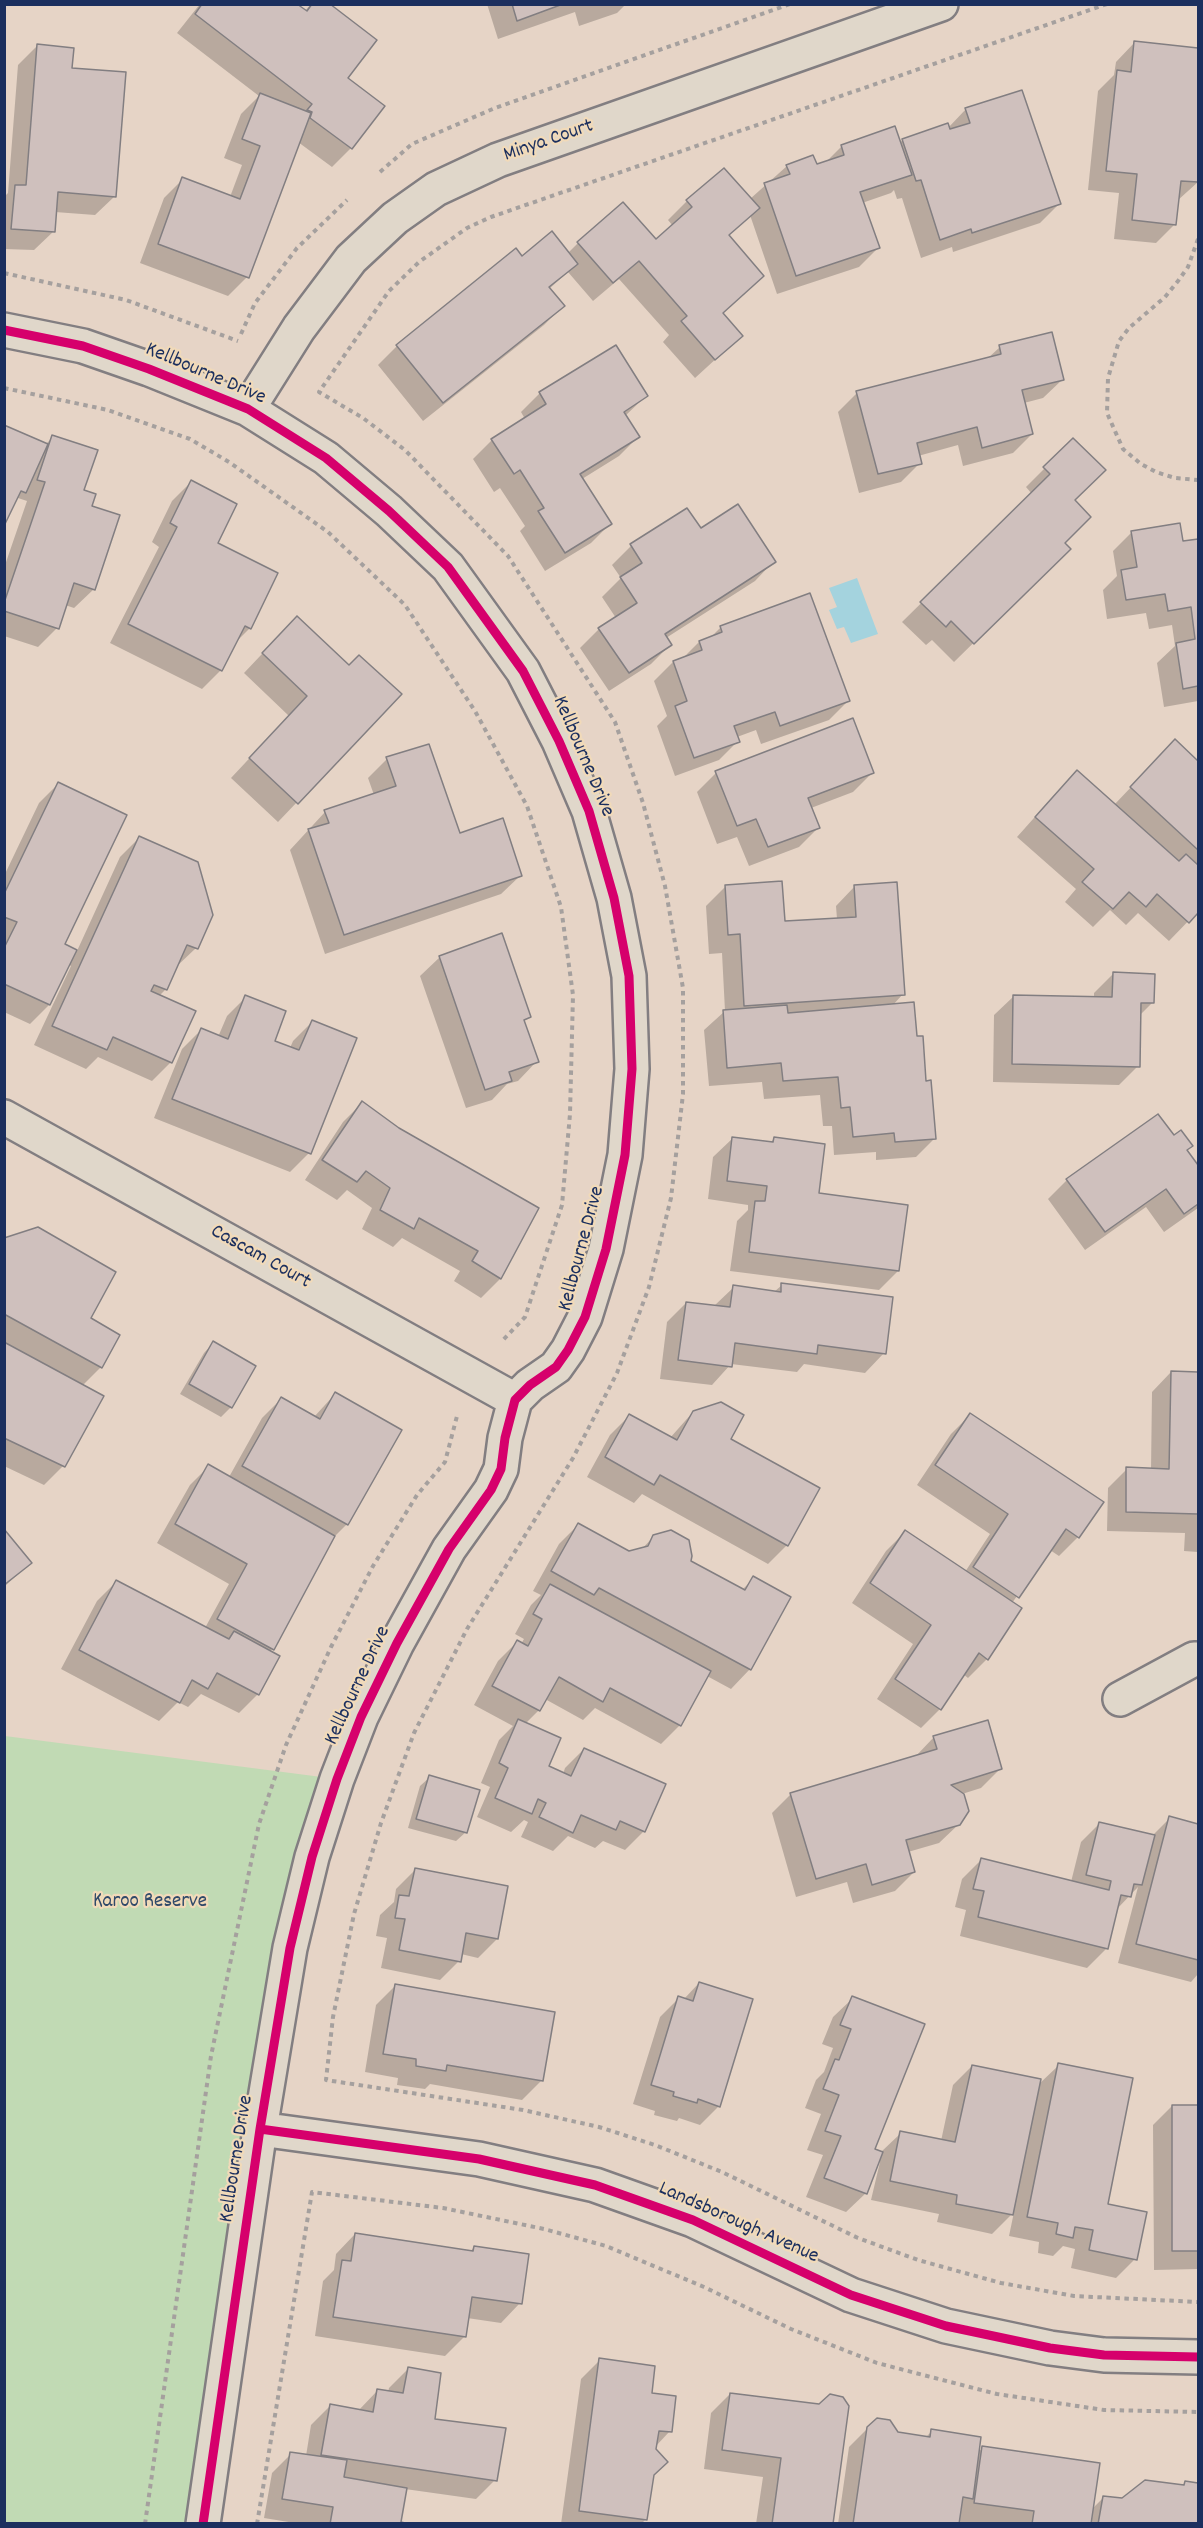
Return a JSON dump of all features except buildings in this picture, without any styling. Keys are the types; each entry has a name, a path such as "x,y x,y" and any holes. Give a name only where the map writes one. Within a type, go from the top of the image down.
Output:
{"street":[{"name":"Minya Court","path":"248,408 299,328 351,260 395,218 436,189 498,160 941,4"},
{"name":"Kellbourne Drive","path":"4,330 83,346 248,408 326,458 389,511 448,567 523,670 559,741 589,811 614,898 629,976 632,1069 625,1155 606,1249 585,1317 573,1342 556,1367 530,1385 515,1400 505,1438 501,1469 491,1490 449,1549 397,1643 361,1717 337,1779 312,1857 290,1948 260,2129 203,2523"},
{"name":"Cascam Court","path":"4,1117 515,1400"},
{"path":"1120,1699 1194,1659 1198,1659"},
{"name":"Landsborough Avenue","path":"260,2129 479,2159 595,2185 693,2220 850,2295 946,2326 1050,2348 1104,2355 1198,2357"}],"path":[{"path":"1107,4 502,213 467,228 419,262 389,291 319,392 355,413 405,450 508,556 615,722 644,803 664,886 683,987 683,1094 671,1198 649,1287 617,1373 573,1458 467,1629 414,1733 381,1823 354,1914 333,2017 326,2080 523,2110 599,2127 655,2145 722,2172 858,2238 918,2260 1001,2283 1074,2296 1198,2302"},
{"path":"1198,240 1188,267 1178,281 1165,297 1129,328 1119,341 1108,378 1107,413 1123,449 1141,464 1165,475 1198,480"},
{"path":"4,273 126,300 205,327 238,342"},
{"path":"4,388 108,410 190,440 229,462 328,532 405,605 476,711 527,806 561,907 573,996 570,1114 562,1205 525,1317 496,1348"},
{"path":"257,2523 312,2192 443,2208 544,2229 606,2246 704,2287 791,2329 877,2363 997,2394 1104,2410 1198,2412"}],"green space":[{"name":"Karoo Reserve","path":"5,1736 337,1779 203,2523 5,2524"}],"water":[{"path":"857,578 878,634 851,643 844,627 837,629 829,610 837,607 829,588"}],"cycle path":[{"path":"4,330 83,346 149,369 248,409 326,458 389,511 448,567 523,671 559,741 589,811 614,898 629,976 632,1069 625,1155 606,1249 585,1317 568,1350 556,1367 530,1385 515,1400 505,1438 501,1469 491,1490 449,1549 397,1643 361,1717 337,1779 312,1857 290,1948 260,2129 203,2524"},
{"path":"260,2129 479,2159 595,2185 693,2220 851,2295 946,2326 1050,2348 1104,2355 1198,2357"}]}
